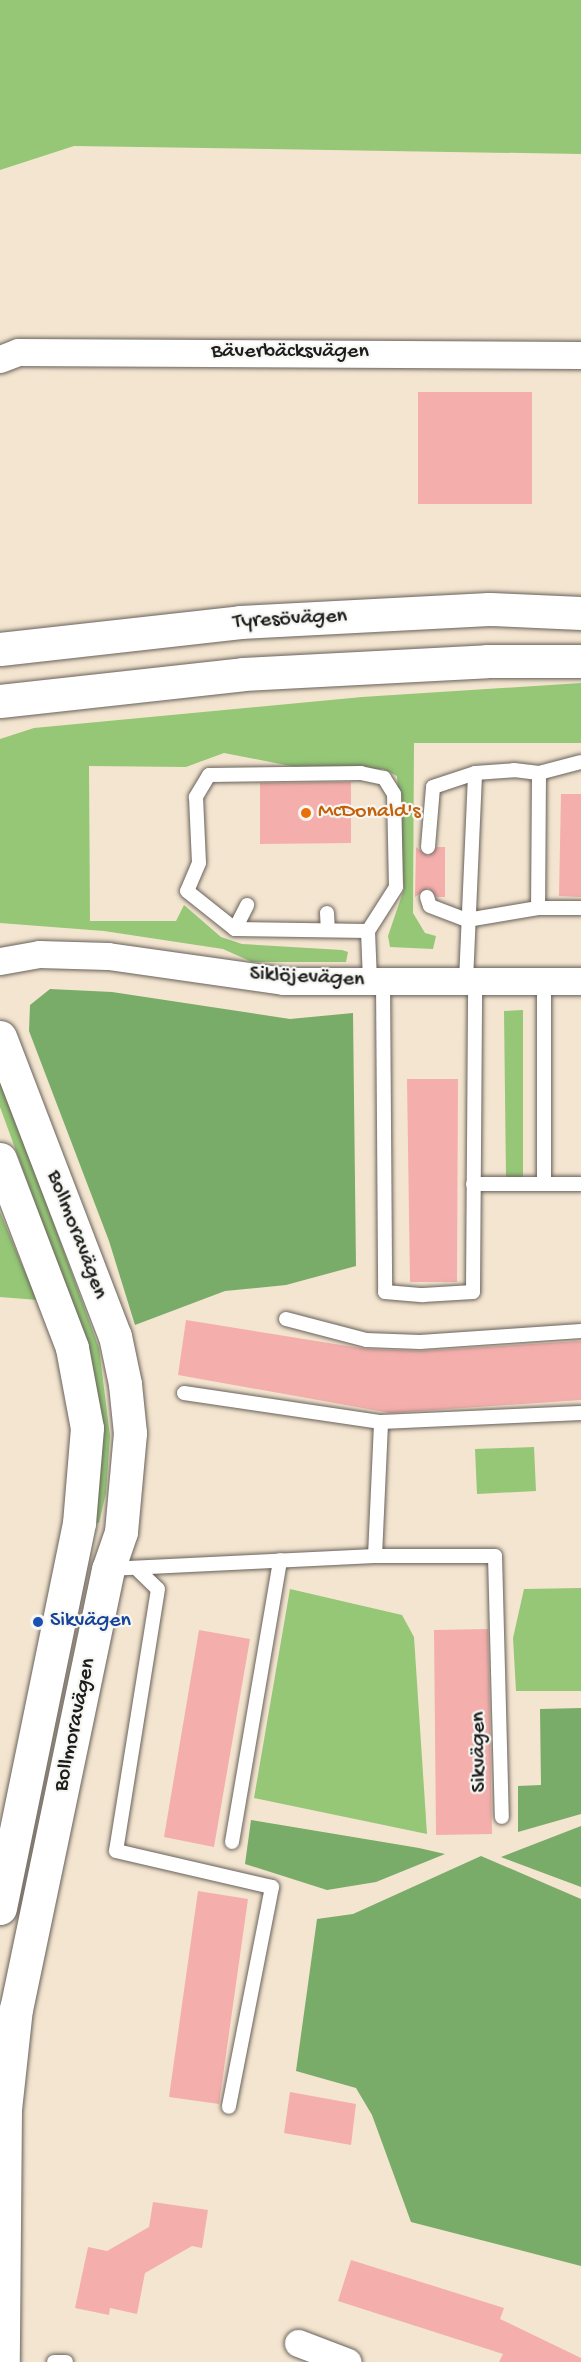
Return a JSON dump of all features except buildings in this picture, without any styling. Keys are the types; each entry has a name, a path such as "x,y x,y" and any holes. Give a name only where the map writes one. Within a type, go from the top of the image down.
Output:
{"street":[{"name":"Bäverbäcksvägen","path":"0,359 18,352 581,355"},
{"name":"Tyresövägen","path":"0,650 240,622 489,609 581,613"},
{"path":"0,700 243,674 487,661 581,661"},
{"path":"0,716 80,693"},
{"name":"Siklöjevägen","path":"0,961 39,954 108,956 283,981 581,981"},
{"name":"Bollmoravägen","path":"0,1037 115,1336 125,1383 130,1433 121,1532 122,1568 16,2008 5,2109 3,2362"},
{"name":"Bollmoravägen","path":"0,1159 72,1348 87,1428 79,1523 68,1564 0,1908"},
{"path":"68,1564 122,1568"},
{"path":"298,2343 348,2362"}],"lane":[{"path":"428,847 433,787 475,773 514,770 539,773 581,762"},
{"path":"368,931 235,929 188,891 199,863 196,797 209,775 361,774 384,778 394,794 396,886 368,931 377,981 385,1292 423,1296 473,1292 471,981 467,920 475,773"},
{"path":"538,908 539,773"},
{"path":"426,897 430,906 467,920 538,908 581,908"},
{"path":"235,929 247,905"},
{"path":"327,913 328,930"},
{"path":"544,981 544,1183"},
{"path":"473,1184 581,1184"},
{"path":"286,1319 366,1340 420,1342 581,1330"},
{"path":"184,1393 381,1422 581,1413"},
{"path":"375,1556 381,1422"},
{"name":"Sikvägen","path":"122,1568 375,1556 495,1556 502,1817"},
{"path":"232,1842 280,1560"},
{"path":"122,1568 158,1589 116,1851 272,1887 229,2107"},
{"path":"54,2362 66,2362"}],"green space":[{"path":"0,0 581,0 581,154 74,146 0,170"},
{"path":"581,683 581,743 414,743 413,913 425,933 436,936 433,949 390,947 388,936 404,889 397,776 383,769 301,768 224,753 186,767 89,766 90,921 176,921 184,905 221,937 242,944 342,950 348,952 346,962 252,962 223,949 104,931 0,923 0,739 34,728 362,697"},
{"path":"50,989 112,992 290,1019 353,1013 356,1266 286,1285 225,1291 135,1325 109,1241 29,1031 30,1005"},
{"path":"523,1010 523,1177 506,1177 504,1011"},
{"path":"0,1075 99,1348 110,1436 106,1493 99,1523 91,1522 85,1340 0,1107"},
{"path":"0,1212 22,1265 38,1300 0,1297"},
{"path":"534,1447 536,1491 477,1494 475,1449"},
{"path":"581,1588 581,1691 516,1691 513,1638 524,1589"},
{"path":"290,1589 402,1615 414,1637 427,1834 254,1798"},
{"path":"581,1708 581,1814 518,1832 518,1786 541,1785 540,1709"},
{"path":"251,1820 445,1854 376,1882 327,1890 245,1864"},
{"path":"581,1826 581,1887 501,1857"},
{"path":"481,1856 581,1899 581,2266 411,2222 372,2115 356,2088 296,2071 317,1919 353,1914"}],"place":[{"name":"McDonald's","path":"306,813"},
{"name":"Sikvägen","path":"38,1622"}]}
